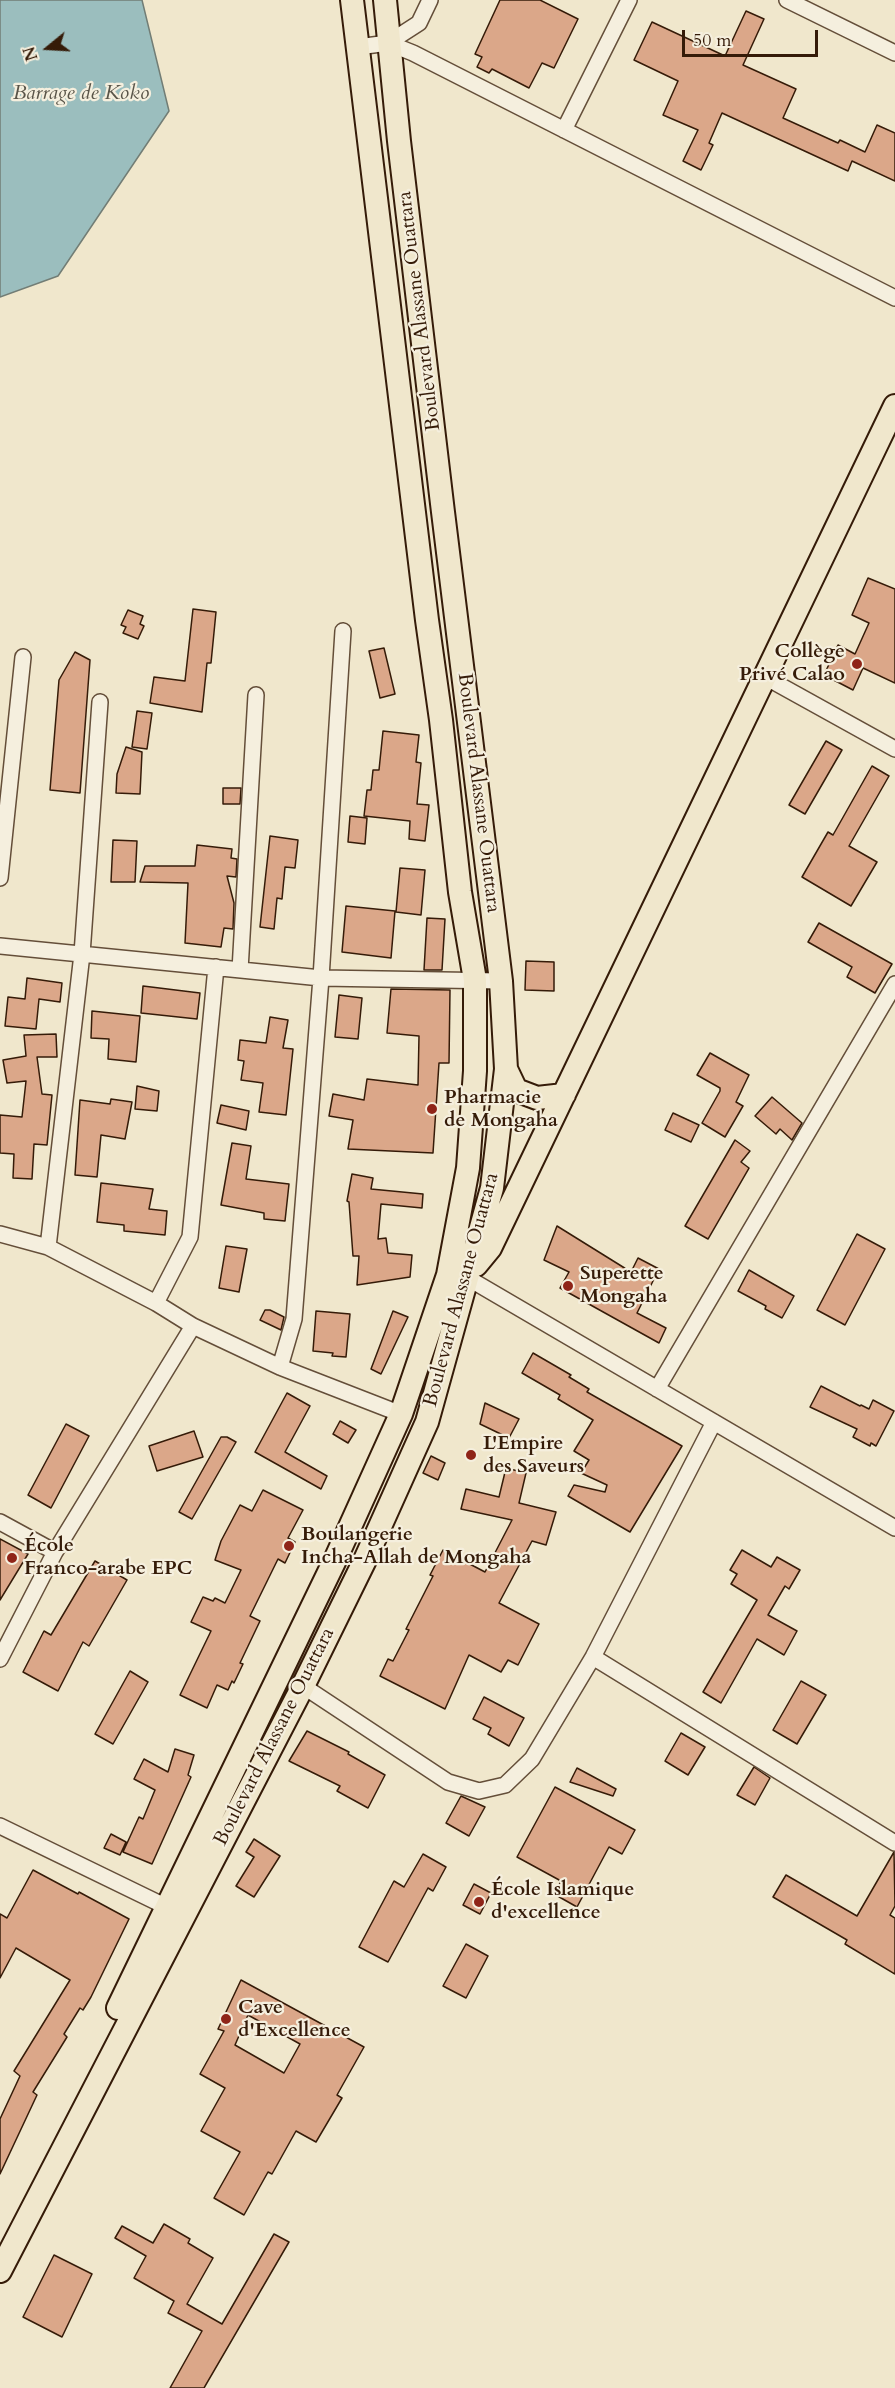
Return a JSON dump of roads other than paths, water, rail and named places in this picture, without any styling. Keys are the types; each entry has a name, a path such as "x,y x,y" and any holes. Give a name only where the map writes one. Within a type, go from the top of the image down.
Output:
{"main road":[{"name":"Boulevard Alassane Ouattara","path":"0,2245 175,1911 303,1686 365,1560 427,1422 457,1276 475,1071 475,980 460,892 441,720 425,608 352,0"},
{"name":"Boulevard Alassane Ouattara","path":"0,2271 175,1911 335,1560 401,1414 492,1188 506,1069 501,981 443,512 388,43 385,0"},
{"path":"457,1276 490,1248 765,677 889,433 895,406"},
{"path":"506,1069 516,1090 537,1098 564,1095"}],"street":[{"path":"358,47 388,43 419,23 430,0"},
{"path":"564,130 629,0"},
{"path":"787,0 895,53"},
{"path":"388,43 413,53 895,298"},
{"path":"280,1367 294,1319 321,978 344,631"},
{"path":"0,878 23,657"},
{"path":"765,677 895,749"},
{"path":"240,970 256,695"},
{"path":"48,1247 82,954 100,702"},
{"path":"0,946 321,978 501,981"},
{"path":"156,1303 190,1237 216,967"},
{"path":"657,1389 895,984"},
{"path":"0,1234 48,1247 156,1303 193,1326 280,1367 401,1414"},
{"path":"457,1276 895,1528"},
{"path":"0,1659 55,1552 193,1326"},
{"path":"303,1686 448,1782 479,1791 505,1785 532,1759 593,1657 714,1422"},
{"path":"0,1522 55,1552"},
{"path":"593,1657 895,1843"},
{"path":"0,1826 175,1911"}],"water":[{"name":"Barrage de Koko","path":"0,0 142,0 169,111 58,276 0,297"}],"place":[{"name":"Collège Privé Calao","path":"857,664"},
{"name":"Pharmacie de Mongaha","path":"432,1109"},
{"name":"Superette Mongaha","path":"568,1286"},
{"name":"L'Empire des Saveurs","path":"471,1455"},
{"name":"Boulangerie Incha-Allah de Mongaha","path":"289,1546"},
{"name":"École Franco-arabe EPC","path":"12,1558"},
{"name":"École Islamique d'excellence","path":"479,1902"},
{"name":"Cave d'Excellence","path":"226,2019"}]}
